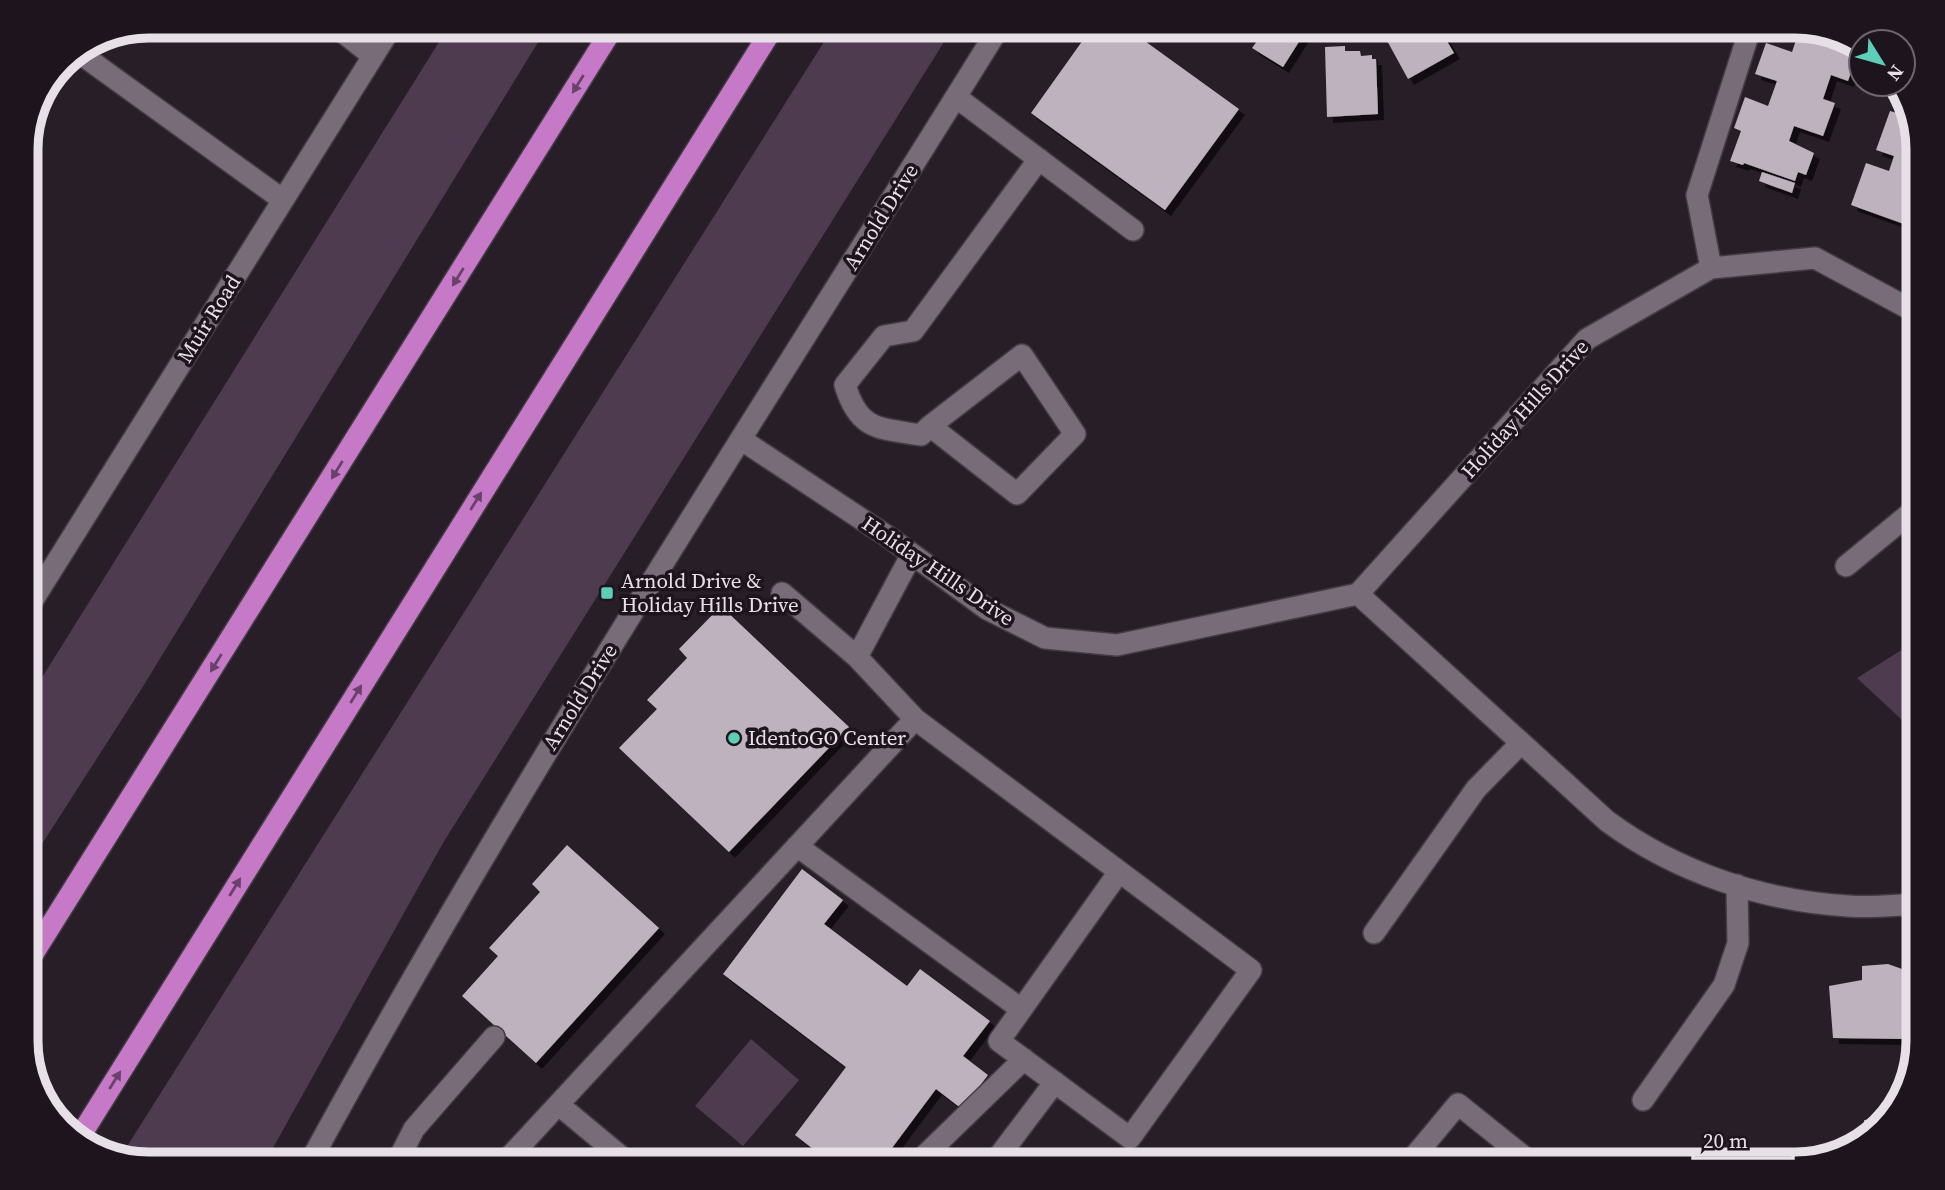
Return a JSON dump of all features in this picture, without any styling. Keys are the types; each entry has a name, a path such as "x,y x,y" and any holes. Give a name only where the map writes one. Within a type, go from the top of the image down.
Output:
{"highway":[{"path":"39,944 606,38"},
{"path":"84,1130 766,38"}],"street":[{"path":"350,38 373,56"},
{"name":"Muir Road","path":"39,590 384,38"},
{"name":"Arnold Drive","path":"316,1152 393,1010 477,866 993,38"},
{"path":"1711,268 1697,195 1747,38"},
{"path":"87,58 283,200"},
{"path":"956,97 1133,230"},
{"path":"930,426 1017,494 1075,434 1022,355 930,426 922,435 870,426 852,408 845,385 884,335 913,331 1039,159"},
{"name":"Holiday Hills Drive","path":"742,440 912,554 987,609 1045,638 1117,645 1358,594 1587,339 1711,268 1815,258 1906,307"},
{"path":"1846,566 1906,517"},
{"path":"857,657 912,554"},
{"path":"782,593 857,657 915,719 1251,970 1130,1138 999,1041 1119,872"},
{"path":"1358,594 1607,821 1637,844 1698,873 1790,898 1849,906 1906,904"},
{"path":"514,1152 915,719"},
{"path":"1374,933 1476,789 1521,743"},
{"path":"797,846 1021,1009"},
{"path":"1643,1100 1724,985 1738,943 1737,885"},
{"path":"402,1152 414,1129 494,1037"},
{"path":"928,1152 1024,1059"},
{"path":"1002,1152 1055,1082"},
{"path":"1418,1152 1458,1104 1518,1152"},
{"path":"559,1105 616,1152"}],"shaded area":[{"path":"442,38 541,38 142,688 39,849 39,682"},
{"path":"826,38 946,38 443,843 271,1152 150,1152 125,1149"},
{"path":"1906,647 1906,720 1902,720 1857,678"},
{"path":"751,1039 799,1080 743,1146 695,1106"}],"building":[{"path":"1084,38 1141,38 1239,109 1165,210 1031,113"},
{"path":"1252,38 1301,38 1283,67 1252,48 1257,41"},
{"path":"1386,38 1445,38 1454,53 1408,79"},
{"path":"1797,38 1810,39 1847,51 1847,81 1831,75 1823,99 1835,103 1823,136 1794,126 1789,141 1814,153 1806,175 1798,172 1795,181 1744,163 1743,165 1730,161 1741,131 1734,128 1745,97 1768,106 1777,81 1755,74 1766,43 1792,52"},
{"path":"1345,46 1345,51 1360,51 1361,56 1372,55 1372,59 1376,59 1378,114 1327,117 1325,47"},
{"path":"1899,109 1904,128 1906,225 1851,205 1866,163 1889,171 1894,156 1876,150 1890,111 1897,113"},
{"path":"1762,172 1795,183 1792,193 1759,181"},
{"name":"IdentoGO Center","path":"721,606 849,727 729,852 619,748 657,709 647,700 687,658 679,649"},
{"path":"567,845 659,928 536,1063 462,996 498,956 489,948 540,892 532,884"},
{"path":"802,869 843,900 824,924 907,986 920,969 990,1021 963,1056 988,1075 962,1109 936,1089 889,1152 817,1152 795,1135 846,1067 723,974"},
{"path":"1888,964 1902,969 1905,1039 1833,1038 1829,986 1862,980 1862,966"},
{"path":"1874,1119 1864,1128 1864,1120"}],"place":[{"name":"Arnold Drive & Holiday Hills Drive","path":"607,593"},
{"name":"IdentoGO Center","path":"734,738"}]}
